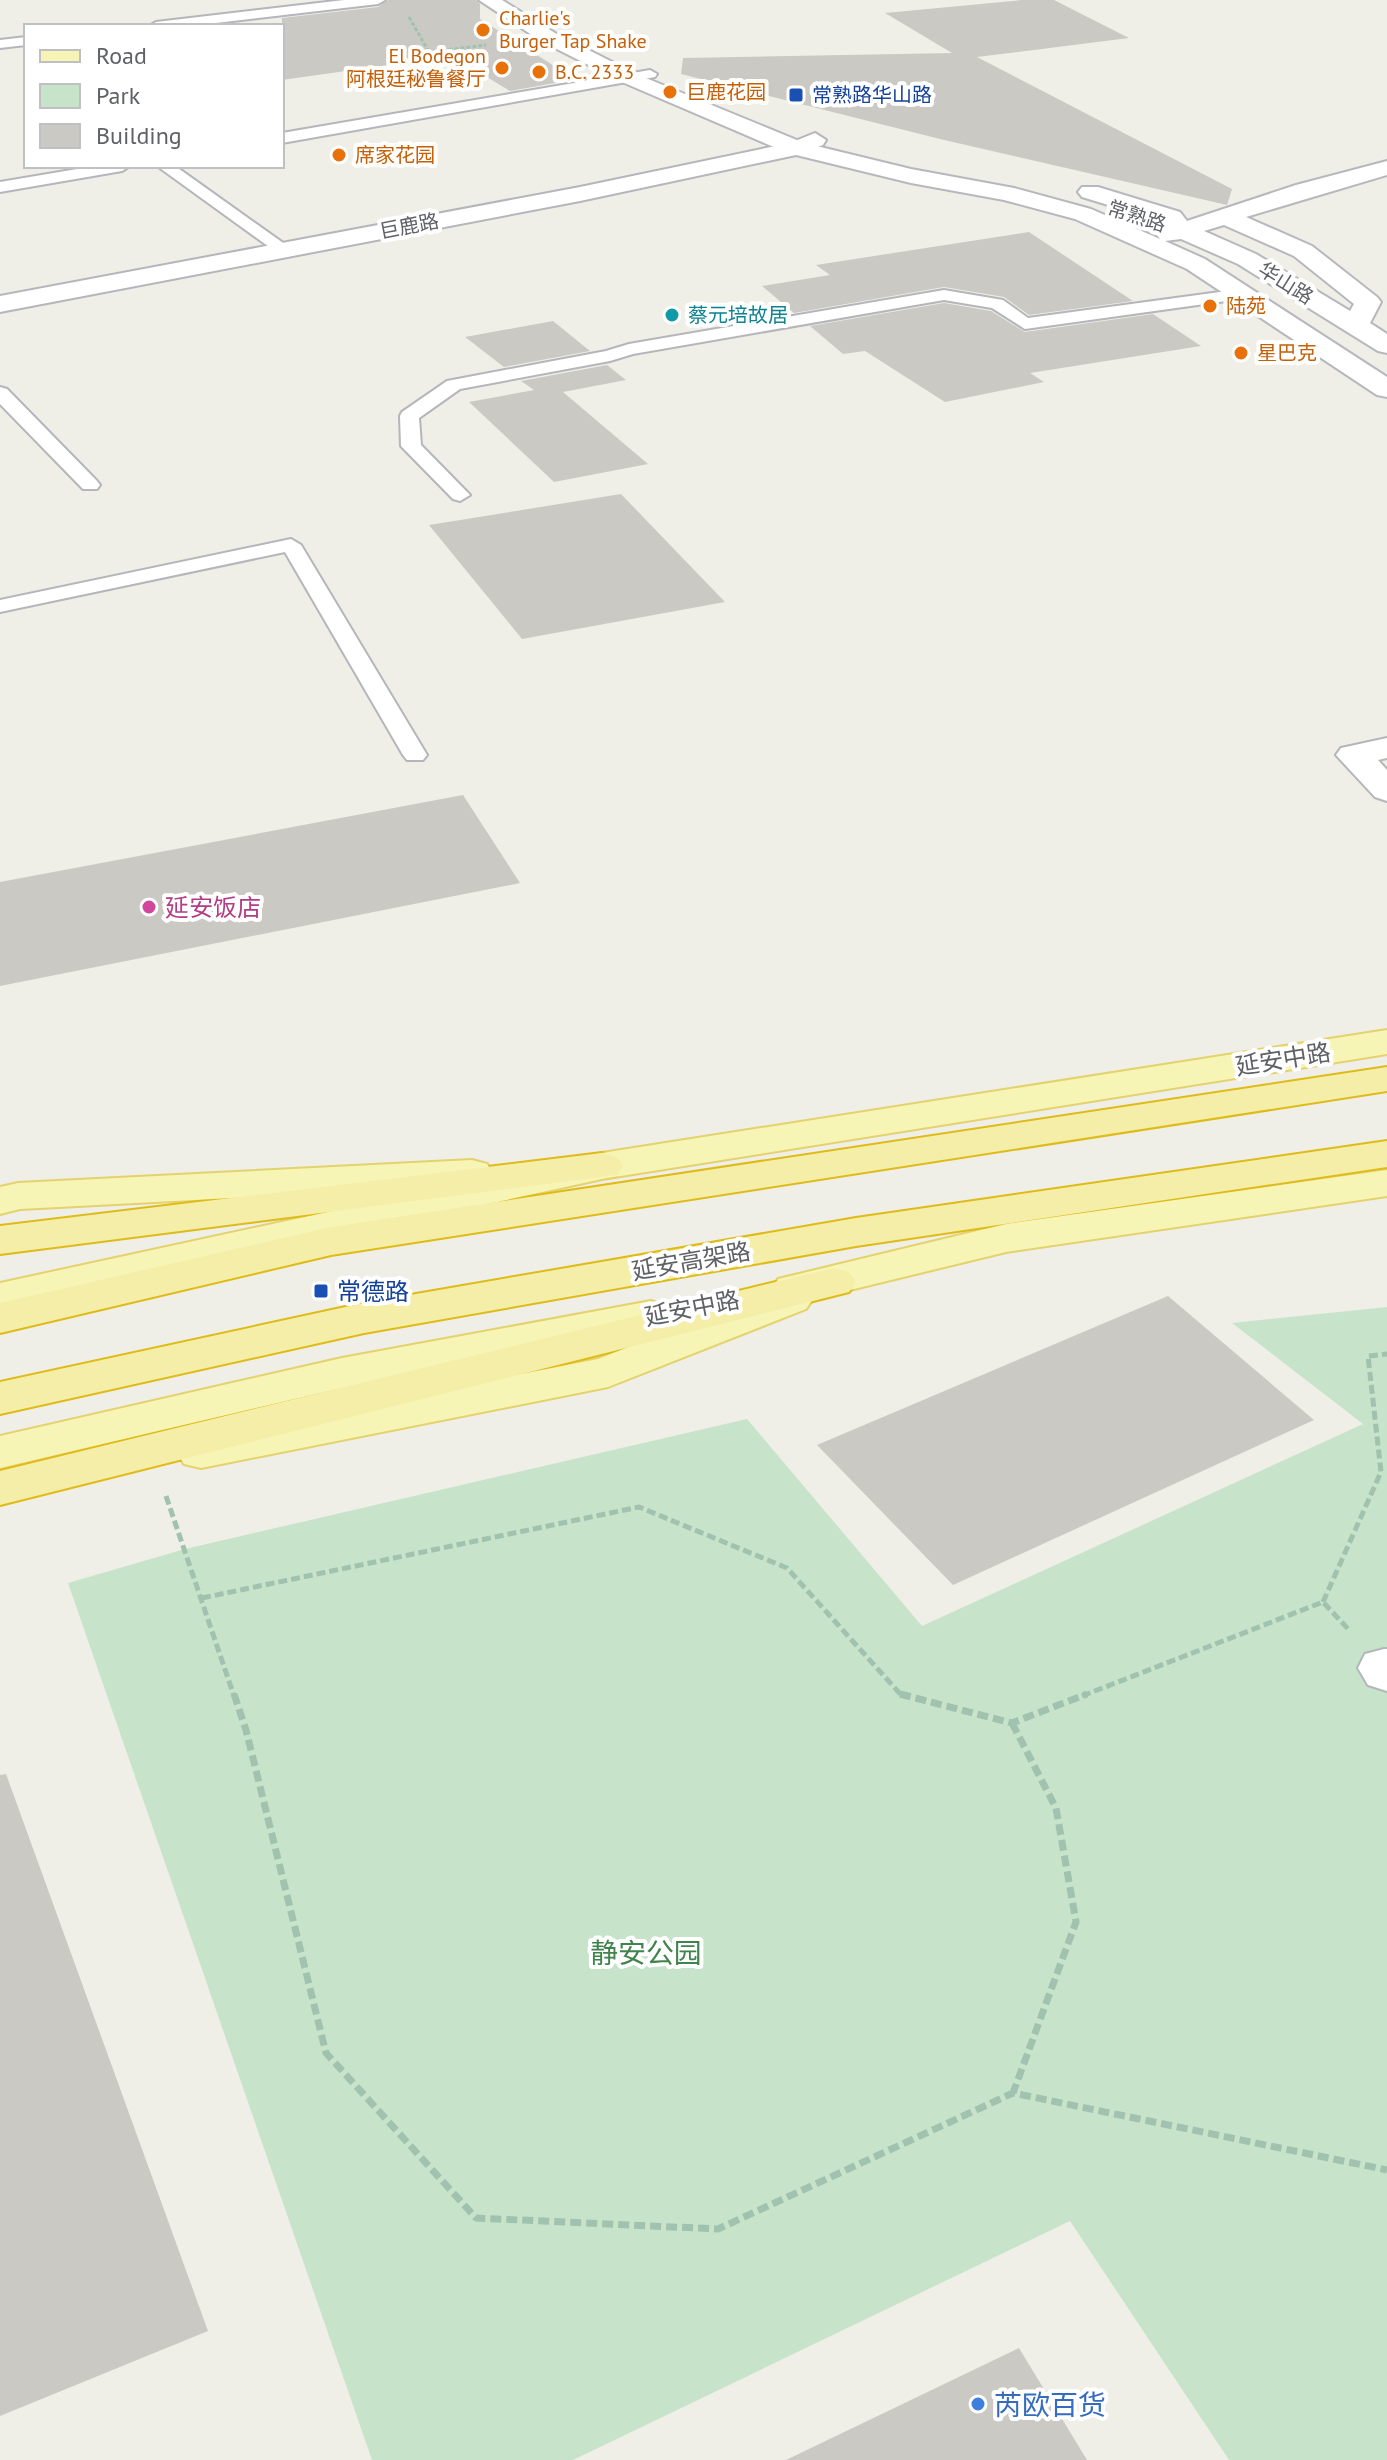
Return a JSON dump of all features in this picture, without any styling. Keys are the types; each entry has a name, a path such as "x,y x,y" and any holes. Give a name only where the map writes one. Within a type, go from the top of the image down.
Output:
{"highway":[{"path":"0,1318 331,1241 1232,1100 1387,1079"},
{"name":"延安高架路","path":"0,1398 380,1315 856,1232 1387,1154"},
{"path":"6,1225 602,1166"},
{"path":"0,1488 833,1282"}],"main road":[{"name":"常熟路","path":"489,0 548,37 806,144 911,176 1006,193 1083,214 1148,244"},
{"name":"常熟路","path":"517,0 639,76 736,112 806,144 1090,200 1181,230"},
{"name":"常熟路","path":"736,112 756,112 881,145"},
{"name":"巨鹿路","path":"0,304 580,194 806,144"},
{"name":"常熟路","path":"927,156 1097,194 1172,217 1181,230"},
{"path":"1148,244 1224,216 1387,168"},
{"path":"1224,216 1303,251 1368,302 1356,326"},
{"name":"华山路","path":"1181,230 1247,259 1387,345"},
{"name":"华山路","path":"1148,244 1196,264 1387,389"},
{"path":"1387,748 1353,755 1387,790"},
{"name":"延安中路","path":"0,1297 602,1166 1387,1042"},
{"name":"延安中路","path":"0,1452 342,1373 833,1282 1006,1238 1387,1183"},
{"path":"0,1504 154,1461 608,1372 833,1282"}],"lane":[{"path":"173,24 378,0"},
{"path":"0,44 24,41"},
{"path":"284,138 639,76"},
{"path":"0,187 110,168"},
{"path":"168,168 285,250"},
{"path":"460,495 411,446 409,416 454,385 610,356 629,349 944,295 997,304 1025,324 1242,294"},
{"path":"0,393 90,485"},
{"path":"0,606 291,545 415,755"}],"path":[{"path":"202,1598 639,1507 787,1568 902,1696 1012,1723 1323,1602 1381,1472 1368,1356 1387,1354"},
{"path":"154,1461 246,1730 326,2053 476,2218 718,2229 1013,2093 1387,2170"},
{"path":"1323,1602 1385,1669"},
{"path":"1012,1723 1056,1808 1076,1922 1013,2093"}],"green space":[{"name":"静安公园","path":"1387,1307 1387,2460 1229,2460 1070,2221 573,2460 372,2460 68,1583 185,1549 747,1419 922,1626 1363,1424 1232,1323"}],"building":[{"path":"388,0 476,0 480,4 480,19 570,76 566,81 510,91 452,56 284,80 282,18 378,7"},
{"path":"1022,0 1054,0 1129,38 977,57 1232,189 1227,205 940,139 681,74 683,58 952,53 885,13"},
{"path":"1029,232 1133,301 1029,315 1004,297 944,287 794,313 762,286 830,275 816,265"},
{"path":"944,303 991,311 1025,332 1153,314 1201,346 1030,373 1044,382 945,402 865,351 843,354 810,326"},
{"path":"553,321 590,351 504,367 465,337"},
{"path":"607,365 626,380 563,392 648,464 554,482 469,402 534,390 521,381"},
{"path":"621,494 725,602 522,639 429,525"},
{"path":"463,795 520,883 0,986 0,882"},
{"path":"1168,1296 1314,1420 953,1585 817,1445"},
{"path":"6,1774 208,2331 0,2416 0,1775"},
{"name":"芮欧百货","path":"1019,2348 1087,2460 786,2460"}],"place":[{"name":"Charlie's Burger Tap Shake","path":"483,30"},
{"name":"El Bodegon 阿根廷秘鲁餐厅","path":"502,68"},
{"name":"B.C. 2333","path":"539,72"},
{"name":"巨鹿花园","path":"670,92"},
{"name":"常熟路华山路","path":"796,95"},
{"name":"席家花园","path":"339,155"},
{"name":"陆苑","path":"1210,306"},
{"name":"蔡元培故居","path":"672,315"},
{"name":"星巴克","path":"1241,353"},
{"name":"延安饭店","path":"149,907"},
{"name":"常德路","path":"321,1291"},
{"name":"芮欧百货","path":"978,2404"}]}
